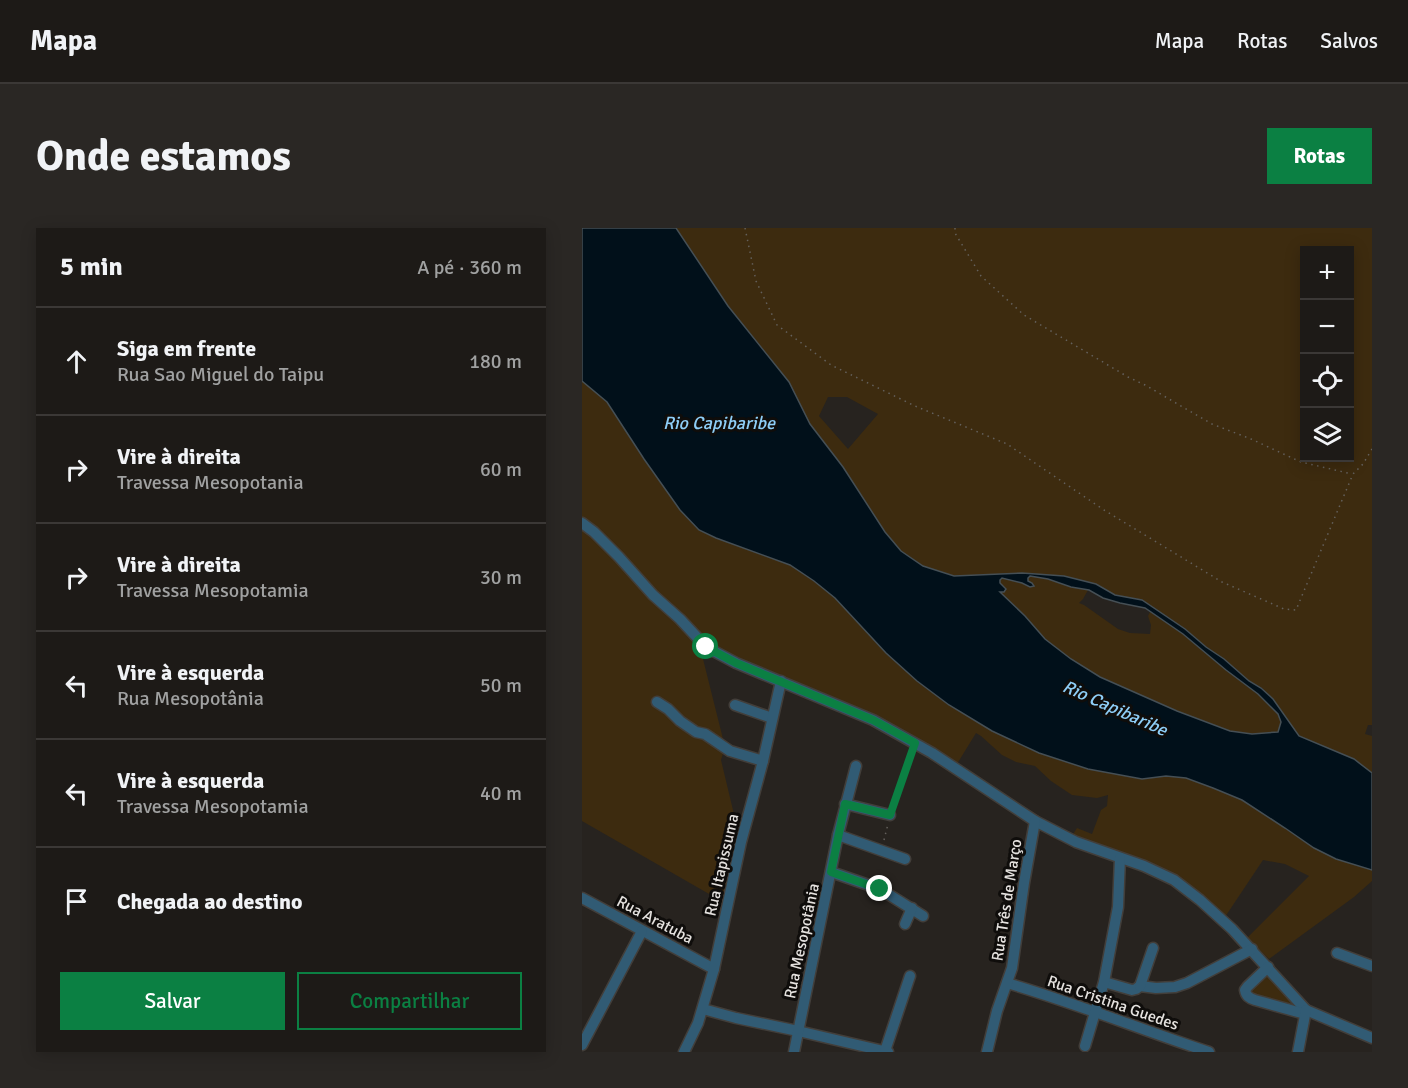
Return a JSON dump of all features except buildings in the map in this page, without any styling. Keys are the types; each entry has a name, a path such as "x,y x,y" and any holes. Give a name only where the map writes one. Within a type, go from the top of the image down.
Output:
{"street":[{"path":"582,523 594,532 706,647 736,663 873,720 915,743 1035,821 1076,842 1144,866 1186,888 1232,928 1306,1012"},
{"name":"Rua Itapissuma","path":"684,1052 698,1023 714,969 741,842 763,761 781,681"},
{"path":"657,702 696,732 730,751 763,761"},
{"path":"735,705 772,718"},
{"name":"Rua Mesopotânia","path":"794,1052 838,835 856,766"},
{"path":"845,804 890,815"},
{"name":"Rua Três de Março","path":"987,1052 997,1011 1012,969 1035,821"},
{"path":"838,835 905,859"},
{"path":"1085,1046 1104,981 1118,907 1120,858"},
{"path":"831,872 880,889 923,916"},
{"name":"Rua Aratuba","path":"582,898 714,969"},
{"path":"905,924 912,908"},
{"path":"582,1045 642,931"},
{"path":"1104,981 1136,990 1140,986 1153,948"},
{"path":"1140,986 1174,987 1252,949"},
{"path":"1337,953 1372,966"},
{"path":"1268,967 1245,990 1249,998 1306,1012 1372,1038"},
{"path":"703,1009 887,1052 910,976"},
{"name":"Rua Cristina Guedes","path":"1007,983 1054,997 1209,1052"},
{"path":"1298,1052 1306,1012"}],"path":[{"path":"745,228 756,281 777,325 831,365 915,406 1006,444 1104,510 1222,582 1284,609 1296,610 1353,474 1363,464 1372,449"},
{"path":"955,228 955,232 981,276 1024,315 1212,424 1301,462 1353,474"},
{"path":"882,849 890,815 915,743"}],"shaded area":[{"path":"676,228 1372,228 1372,725 1368,725 1365,734 1372,736 1372,773 1354,759 1299,736 1273,699 1262,688 1249,681 1185,629 1142,600 1115,595 1096,584 1064,576 1022,573 954,576 923,566 901,551 885,532 843,467 810,424 789,382 728,306","holes":["828,397 847,397 878,414 848,449 819,416"]},
{"path":"582,381 607,402 680,510 699,530 790,565 814,581 835,598 886,653 917,681 949,705 992,731 1039,753 1088,769 1142,779 1166,776 1186,778 1242,800 1314,848 1372,870 1372,881 1354,897 1269,959 1247,938 1309,876 1285,864 1263,860 1225,917 1173,874 1072,836 1077,828 1092,834 1101,810 1107,806 1108,795 1097,798 1072,795 1051,781 1035,766 1016,762 1002,755 976,733 957,764 885,720 722,654 650,589 582,519"},
{"path":"582,524 699,643 725,747 721,760 738,831 723,902 582,821"},
{"path":"1030,576 1088,590 1079,603 1118,629 1130,633 1150,634 1151,625 1148,616 1150,612 1183,634 1258,694 1278,714 1281,722 1278,732 1252,734 1230,731 1177,711 1100,677 1071,659 1045,639 999,591 1000,580 1003,578 1031,587 1027,578"},
{"path":"1266,973 1303,1010 1253,995 1251,990"}],"water":[{"name":"Rio Capibaribe","path":"582,228 676,228 728,306 789,382 810,424 843,467 885,532 901,551 923,566 954,576 1022,573 1064,576 1096,584 1115,595 1142,600 1185,629 1273,699 1299,736 1354,759 1372,773 1372,870 1336,859 1314,848 1242,800 1213,788 1186,778 1166,776 1142,779 1088,769 1039,753 992,731 949,705 917,681 886,653 835,598 814,581 790,565 699,530 680,510 607,402 582,381","holes":["1030,576 1089,590 1103,598 1145,608 1183,634 1258,694 1278,714 1281,722 1278,732 1252,734 1230,731 1177,711 1100,677 1071,659 1045,639 1000,592 1006,589 1000,583 1002,578 1030,587 1034,586 1028,581"]}],"route":[{"path":"706,647 736,663 873,720 915,743 890,815 845,804 831,872 851,877 880,889"}]}
